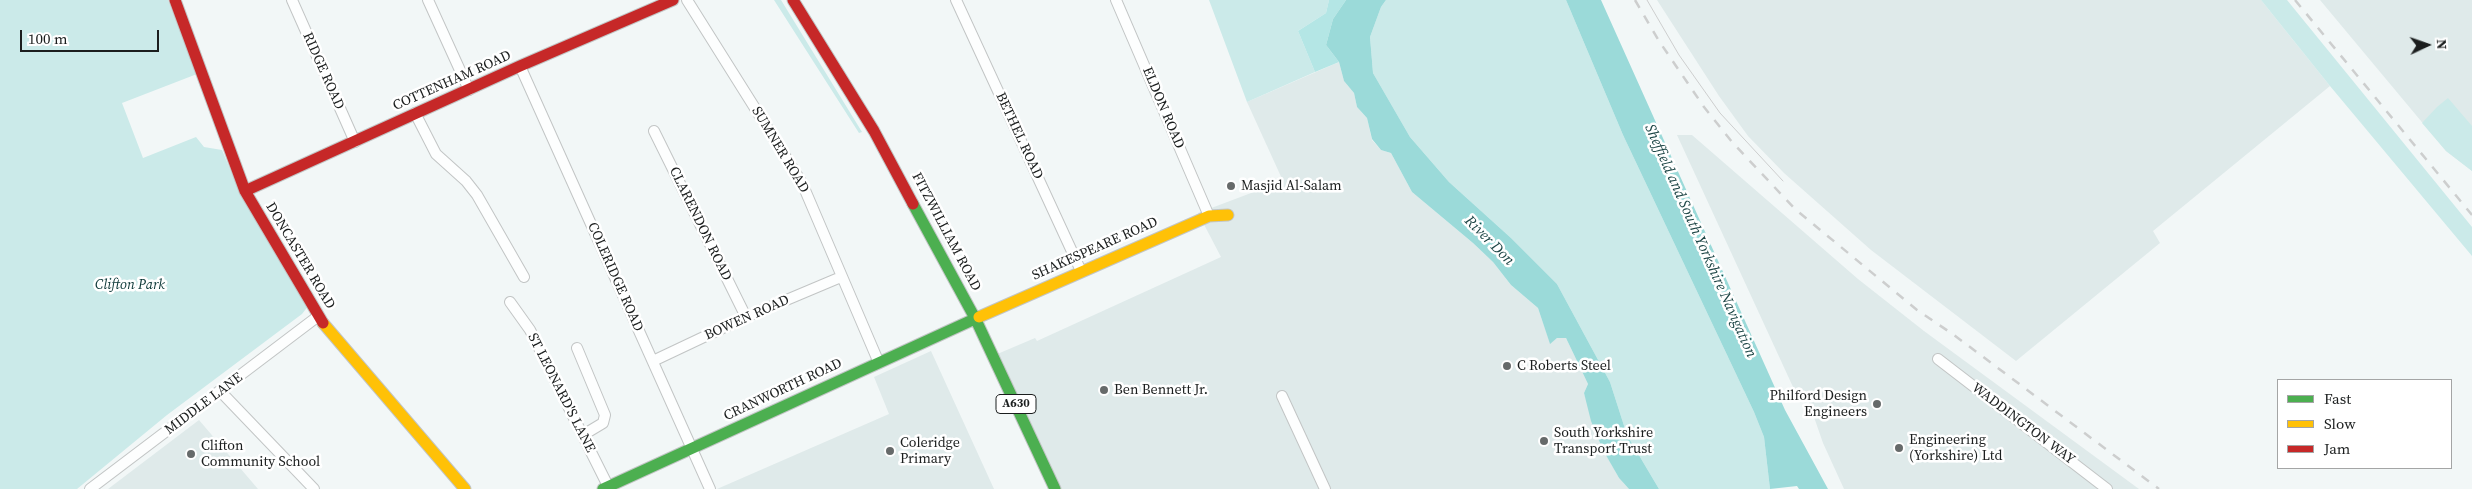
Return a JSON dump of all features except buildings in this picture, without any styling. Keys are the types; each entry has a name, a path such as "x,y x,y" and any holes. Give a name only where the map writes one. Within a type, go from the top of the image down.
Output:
{"street":[{"name":"DONCASTER ROAD","path":"175,0 245,191 313,304 317,317 465,489"},
{"name":"RIDGE ROAD","path":"292,0 355,142"},
{"path":"428,0 468,90"},
{"name":"COTTENHAM ROAD","path":"245,191 520,66 672,0"},
{"name":"SUMNER ROAD","path":"687,0 802,183 879,363"},
{"name":"FITZWILLIAM ROAD","path":"793,0 858,103 976,320 1055,489"},
{"name":"BETHEL ROAD","path":"956,0 1082,271"},
{"name":"ELDON ROAD","path":"1116,0 1209,216"},
{"name":"COLERIDGE ROAD","path":"520,66 710,489"},
{"path":"415,113 436,154 466,181 477,195 524,277"},
{"name":"CLARENDON ROAD","path":"654,131 746,317"},
{"name":"SHAKESPEARE ROAD","path":"976,320 1082,271 1209,216 1228,215"},
{"name":"BOWEN ROAD","path":"653,361 746,317 841,277"},
{"name":"ST LEONARD'S LANE","path":"510,302 530,330 583,435 607,488"},
{"name":"MIDDLE LANE","path":"90,489 317,317"},
{"name":"CRANWORTH ROAD","path":"607,488 976,320"},
{"path":"577,348 605,415 603,423 583,435"},
{"name":"WADDINGTON WAY","path":"1938,359 2107,489"},
{"path":"220,392 314,489"},
{"path":"1282,396 1325,489"}],"shaded area":[{"path":"1329,0 1346,0 1333,19 1326,45 1339,62 1315,72 1298,31 1326,13"},
{"path":"1657,0 2261,0 2330,86 2153,231 2160,243 2016,361 1871,250 1784,173 1748,136 1719,96"},
{"path":"2320,0 2472,0 2472,171 2446,151"},
{"path":"1339,62 1344,81 1354,93 1357,107 1367,118 1372,140 1381,150 1391,153 1412,192 1473,243 1493,262 1511,285 1538,308 1550,343 1557,338 1566,338 1588,384 1584,393 1603,449 1619,478 1629,489 1061,489 995,355 1035,338 1037,341 1221,257 1198,213 1283,181 1247,102"},
{"path":"1677,135 1692,135 1858,279 1924,331 2139,489 1844,489 1823,443 1807,397 1799,400"},
{"name":"Coleridge Primary","path":"931,351 994,489 717,489 889,414 874,377"},
{"name":"Clifton Community School","path":"199,420 258,489 108,489"}],"green space":[{"name":"Clifton Park","path":"0,0 168,0 197,74 122,103 143,158 196,137 204,147 222,150 238,188 309,305 302,314 167,415 77,489 0,489"},
{"path":"774,0 781,0 862,132 859,133"},
{"path":"1209,0 1329,0 1326,13 1298,31 1315,72 1247,102"},
{"path":"1386,0 1566,0 1623,135 1754,412 1764,437 1770,489 1659,489 1627,435 1610,382 1557,284 1511,238 1449,182 1410,137 1373,73 1370,37 1381,7"},
{"path":"2261,0 2287,0 2472,227 2472,256 2330,86"},
{"path":"2448,98 2472,126 2472,171 2446,151 2422,123"}],"water":[{"name":"River Don","path":"1346,0 1386,0 1381,7 1370,37 1373,73 1410,137 1449,182 1511,238 1557,284 1610,382 1627,435 1659,489 1629,489 1619,478 1603,450 1591,421 1584,393 1588,384 1566,338 1557,338 1550,344 1538,308 1511,285 1493,262 1473,243 1412,192 1391,153 1381,150 1372,139 1367,118 1357,107 1354,93 1344,81 1339,62 1326,45 1333,19"},
{"name":"Sheffield and South Yorkshire Navigation","path":"1566,0 1601,0 1785,410 1828,489 1799,489 1797,486 1770,489 1764,437 1754,412 1623,135"}],"tram line":[{"path":"1647,0 1679,55 1720,113 1783,181"}],"railway":[{"path":"1635,0 1659,41 1704,107 1732,142 1795,209 1917,310 1954,335 2159,489"},
{"path":"2295,0 2472,215"}],"traffic: fast":[{"path":"913,204 976,320 1055,489"},
{"path":"603,489 979,317"}],"traffic: slow":[{"path":"979,317 1209,216 1228,215"},
{"path":"323,323 465,489"}],"traffic: jam":[{"path":"175,0 245,191 323,323"},
{"path":"245,191 520,66 673,0"},
{"path":"793,0 874,131 913,204"}],"place":[{"name":"Masjid Al-Salam","path":"1231,186"},
{"name":"C Roberts Steel","path":"1507,366"},
{"name":"Ben Bennett Jr.","path":"1104,390"},
{"name":"Philford Design Engineers","path":"1877,404"},
{"name":"South Yorkshire Transport Trust","path":"1544,441"},
{"name":"Engineering (Yorkshire) Ltd","path":"1899,448"},
{"name":"Coleridge Primary","path":"890,451"},
{"name":"Clifton Community School","path":"191,454"}]}
